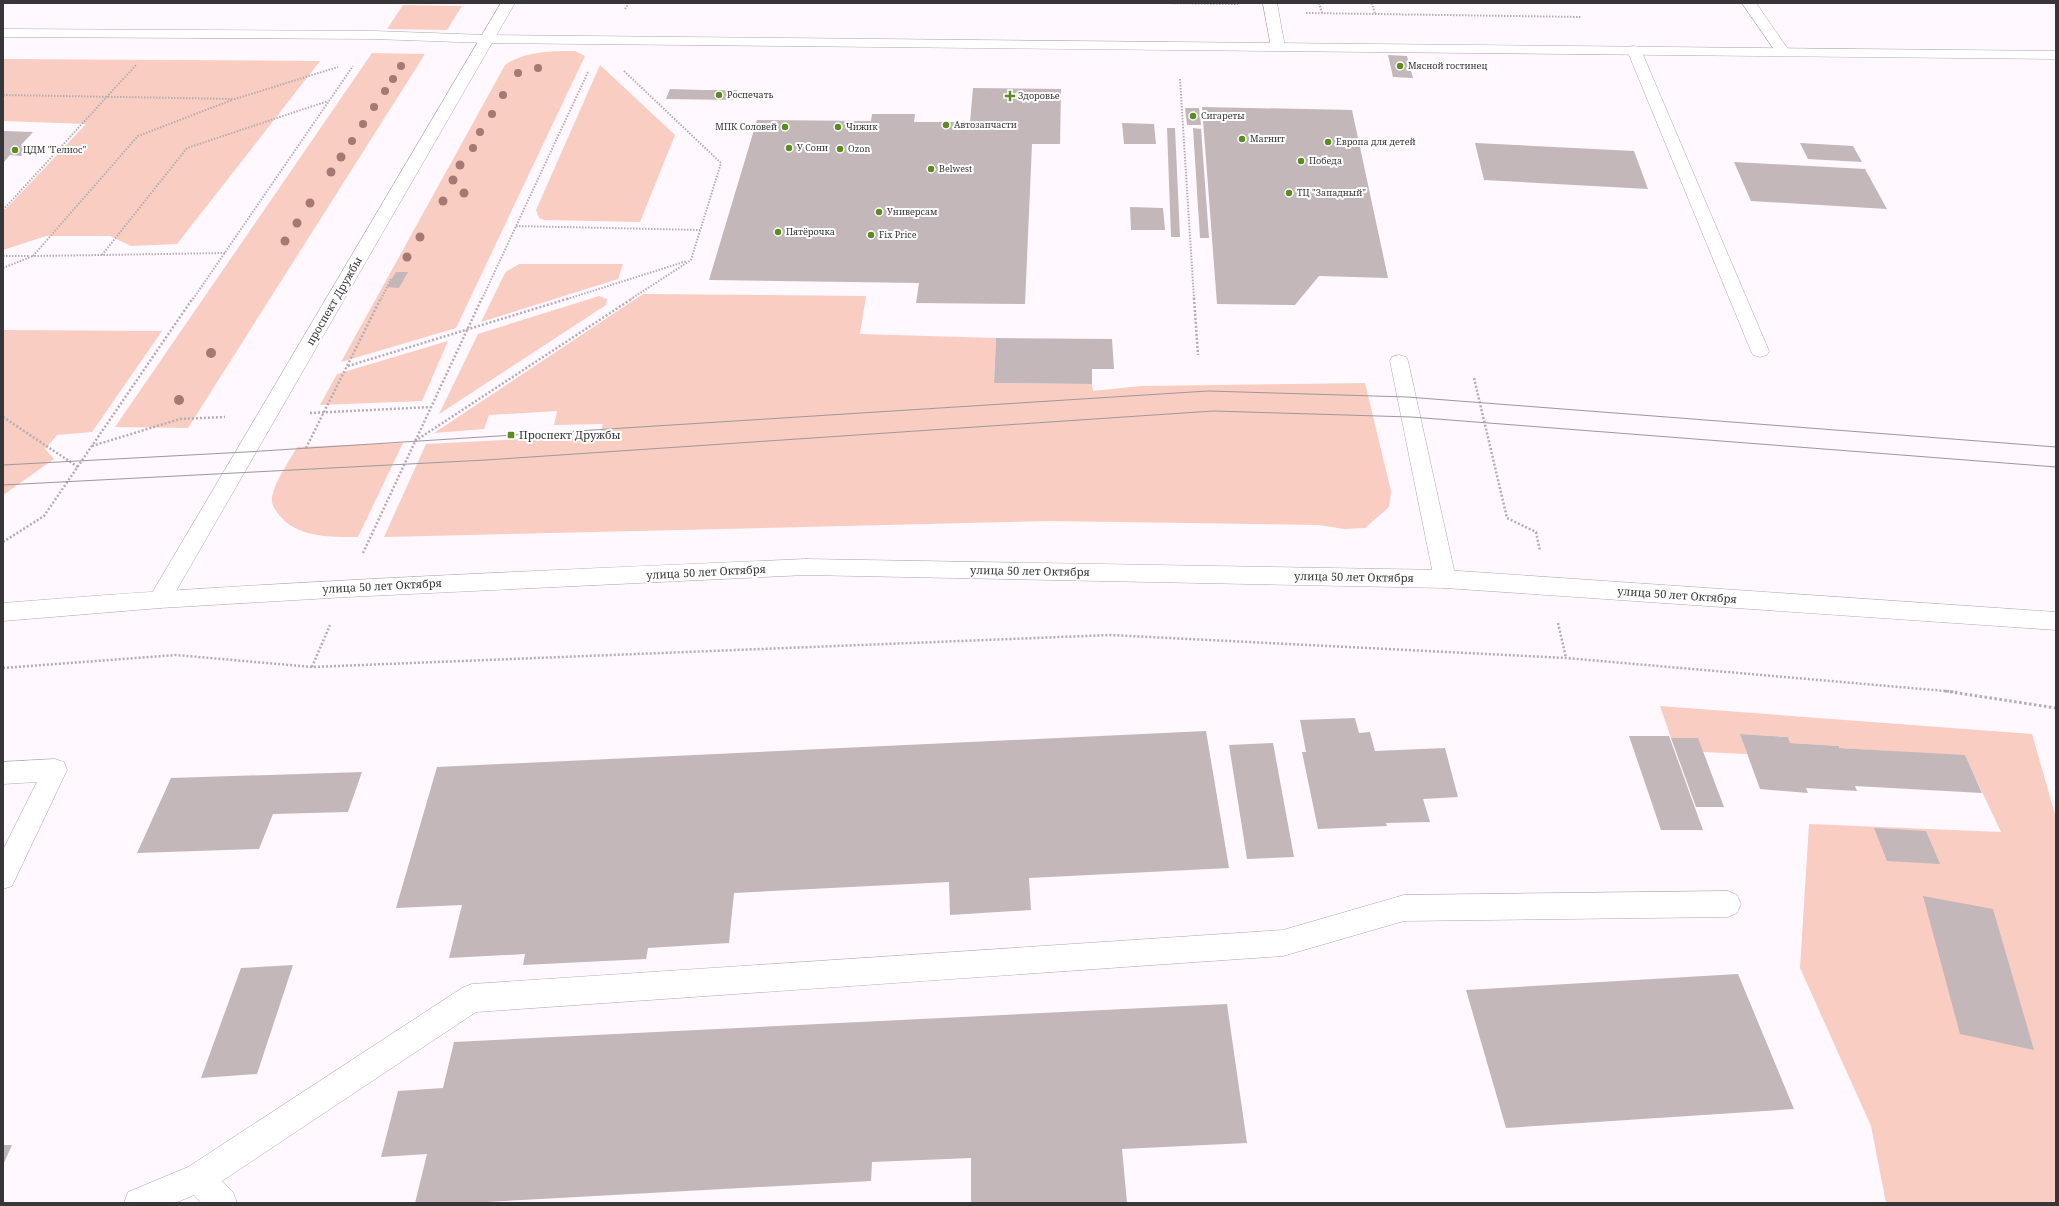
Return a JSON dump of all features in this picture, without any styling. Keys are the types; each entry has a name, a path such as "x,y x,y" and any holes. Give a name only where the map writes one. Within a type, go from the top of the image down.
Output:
{"main road":[{"name":"проспект Дружбы","path":"160,599 508,3"},
{"path":"1749,3 1783,52"},
{"path":"1271,4 1278,47"},
{"path":"3,33 358,35 601,44 1278,47 2056,55"},
{"path":"1634,50 1760,350"},
{"path":"1399,361 1445,579"},
{"name":"улица 50 лет Октября","path":"3,612 160,599 347,588 806,567 1445,579 2056,621"},
{"path":"3,773 55,770 3,877"},
{"path":"139,1203 199,1178 472,998 1283,944 1404,908 1728,904"},
{"path":"199,1178 222,1203"}],"path":[{"path":"312,667 415,441 601,44 629,3"},
{"path":"1162,3 1271,4 1300,13 1588,17"},
{"path":"1319,3 1322,13"},
{"path":"1372,3 1375,14"},
{"path":"415,441 691,260 721,163 601,44"},
{"path":"3,542 44,516 356,62 348,64"},
{"path":"3,210 136,64"},
{"path":"3,268 33,256 138,136 235,99 340,66"},
{"path":"1180,79 1198,355"},
{"path":"3,95 235,99"},
{"path":"102,255 187,148 329,101"},
{"path":"516,226 700,230"},
{"path":"3,256 225,253"},
{"path":"348,366 467,331 691,260"},
{"path":"306,448 391,279"},
{"path":"1474,378 1507,518 1536,532 1566,658"},
{"path":"3,417 78,466"},
{"path":"3,668 176,655 312,667 1110,635 1566,658 1962,692 2056,708"}],"shaded area":[{"path":"403,5 462,6 447,30 387,29"},
{"path":"575,51 585,56 456,328 341,362 505,65 513,60 530,54"},
{"path":"372,53 425,54 188,428 115,427"},
{"path":"3,59 320,61 177,244 131,246 110,236 46,236 3,250 3,212 86,124 3,121 3,101 5,99 3,98"},
{"path":"600,65 675,135 640,222 544,220 539,218 536,210"},
{"path":"519,264 623,264 618,279 481,322 504,275 507,271"},
{"path":"643,294 866,296 860,334 996,338 994,383 1092,384 1093,391 1141,386 1365,383 1391,491 1389,507 1365,528 1344,529 1319,525 1051,521 384,537 426,444 600,435 603,424 554,425 557,411 489,415 484,429 434,433"},
{"path":"599,296 607,299 606,305 439,414 478,334"},
{"path":"3,330 162,331 92,432 57,435 45,449 54,459 3,495"},
{"path":"448,341 422,401 320,405 337,374"},
{"path":"403,443 358,537 316,535 296,529 287,523 276,512 272,502 272,497 276,484 297,447"},
{"path":"1660,706 2032,734 2056,818 2056,1203 1886,1203 1871,1126 1800,968 1809,824 2001,832 1965,756 1839,748 1838,746 1790,743 1788,737 1741,734 1747,754 1703,752 1697,738 1671,738"}],"building":[{"name":"Мясной гостинец","path":"1388,55 1407,56 1413,78 1393,77"},
{"name":"Универсам","path":"973,88 1061,89 1060,144 1032,144 1025,304 916,303 919,283 709,280 757,120 871,121 872,114 915,114 914,122 970,122"},
{"path":"670,89 737,90 735,100 666,99"},
{"name":"ТЦ \"Западный\"","path":"1202,107 1352,110 1388,278 1319,276 1295,305 1217,304"},
{"name":"Сигареты","path":"1185,108 1199,108 1201,125 1187,125"},
{"path":"1122,123 1154,124 1156,144 1124,144"},
{"path":"1167,128 1175,128 1180,237 1171,237"},
{"path":"1193,128 1201,129 1209,238 1200,238"},
{"name":"ЦДМ \"Гелиос\"","path":"3,131 33,132 21,145 32,145 21,156 10,155 3,163"},
{"path":"1475,143 1634,151 1648,189 1484,180"},
{"path":"1800,143 1853,146 1862,162 1808,159"},
{"path":"1734,162 1865,169 1887,209 1751,201"},
{"path":"1130,207 1163,208 1165,230 1131,230"},
{"path":"396,272 408,272 399,288 387,287"},
{"path":"996,338 1112,339 1114,369 1092,369 1092,384 994,383"},
{"path":"1355,718 1359,733 1370,732 1375,751 1445,748 1458,797 1423,799 1430,822 1386,823 1387,826 1318,829 1302,752 1306,752 1300,720"},
{"path":"1206,731 1229,868 1029,878 1031,910 950,915 949,882 734,893 729,943 648,948 646,959 523,965 525,954 449,958 462,905 396,908 437,767"},
{"path":"1740,734 1788,737 1790,743 1839,746 1839,748 1965,755 1982,793 1855,786 1857,791 1806,788 1808,793 1760,789"},
{"path":"1629,736 1669,736 1703,830 1661,830"},
{"path":"1671,738 1698,738 1724,807 1696,807"},
{"path":"1273,743 1294,857 1247,859 1229,745"},
{"path":"362,772 348,812 273,814 259,849 137,853 171,778"},
{"path":"1874,828 1926,831 1940,864 1887,861"},
{"path":"1923,896 1993,909 2034,1050 1960,1034"},
{"path":"293,965 257,1074 201,1078 241,968"},
{"path":"1738,974 1794,1109 1506,1128 1466,990"},
{"path":"1227,1004 1247,1143 1122,1149 1127,1203 971,1203 971,1158 872,1162 871,1181 467,1203 415,1203 427,1154 381,1157 398,1091 443,1088 454,1042"},
{"path":"3,1145 12,1145 3,1165"}],"tram line":[{"path":"3,465 246,452 1208,391 1407,397 2056,447"},
{"path":"3,485 486,460 1213,411 1411,417 2056,467"}],"place":[{"name":"Мясной гостинец","path":"1400,66"},
{"name":"Роспечать","path":"719,95"},
{"name":"Здоровье","path":"1010,96"},
{"name":"Сигареты","path":"1193,116"},
{"name":"Автозапчасти","path":"946,125"},
{"name":"МПК Соловей","path":"785,127"},
{"name":"Чижик","path":"838,127"},
{"name":"Магнит","path":"1242,139"},
{"name":"Европа для детей","path":"1328,142"},
{"name":"У Сони","path":"789,148"},
{"name":"Ozon","path":"840,149"},
{"name":"ЦДМ \"Гелиос\"","path":"15,150"},
{"name":"Победа","path":"1301,161"},
{"name":"Belwest","path":"931,169"},
{"name":"ТЦ \"Западный\"","path":"1289,193"},
{"name":"Универсам","path":"879,212"},
{"name":"Пятёрочка","path":"778,232"},
{"name":"Fix Price","path":"871,235"},
{"name":"Проспект Дружбы","path":"511,435"}]}
